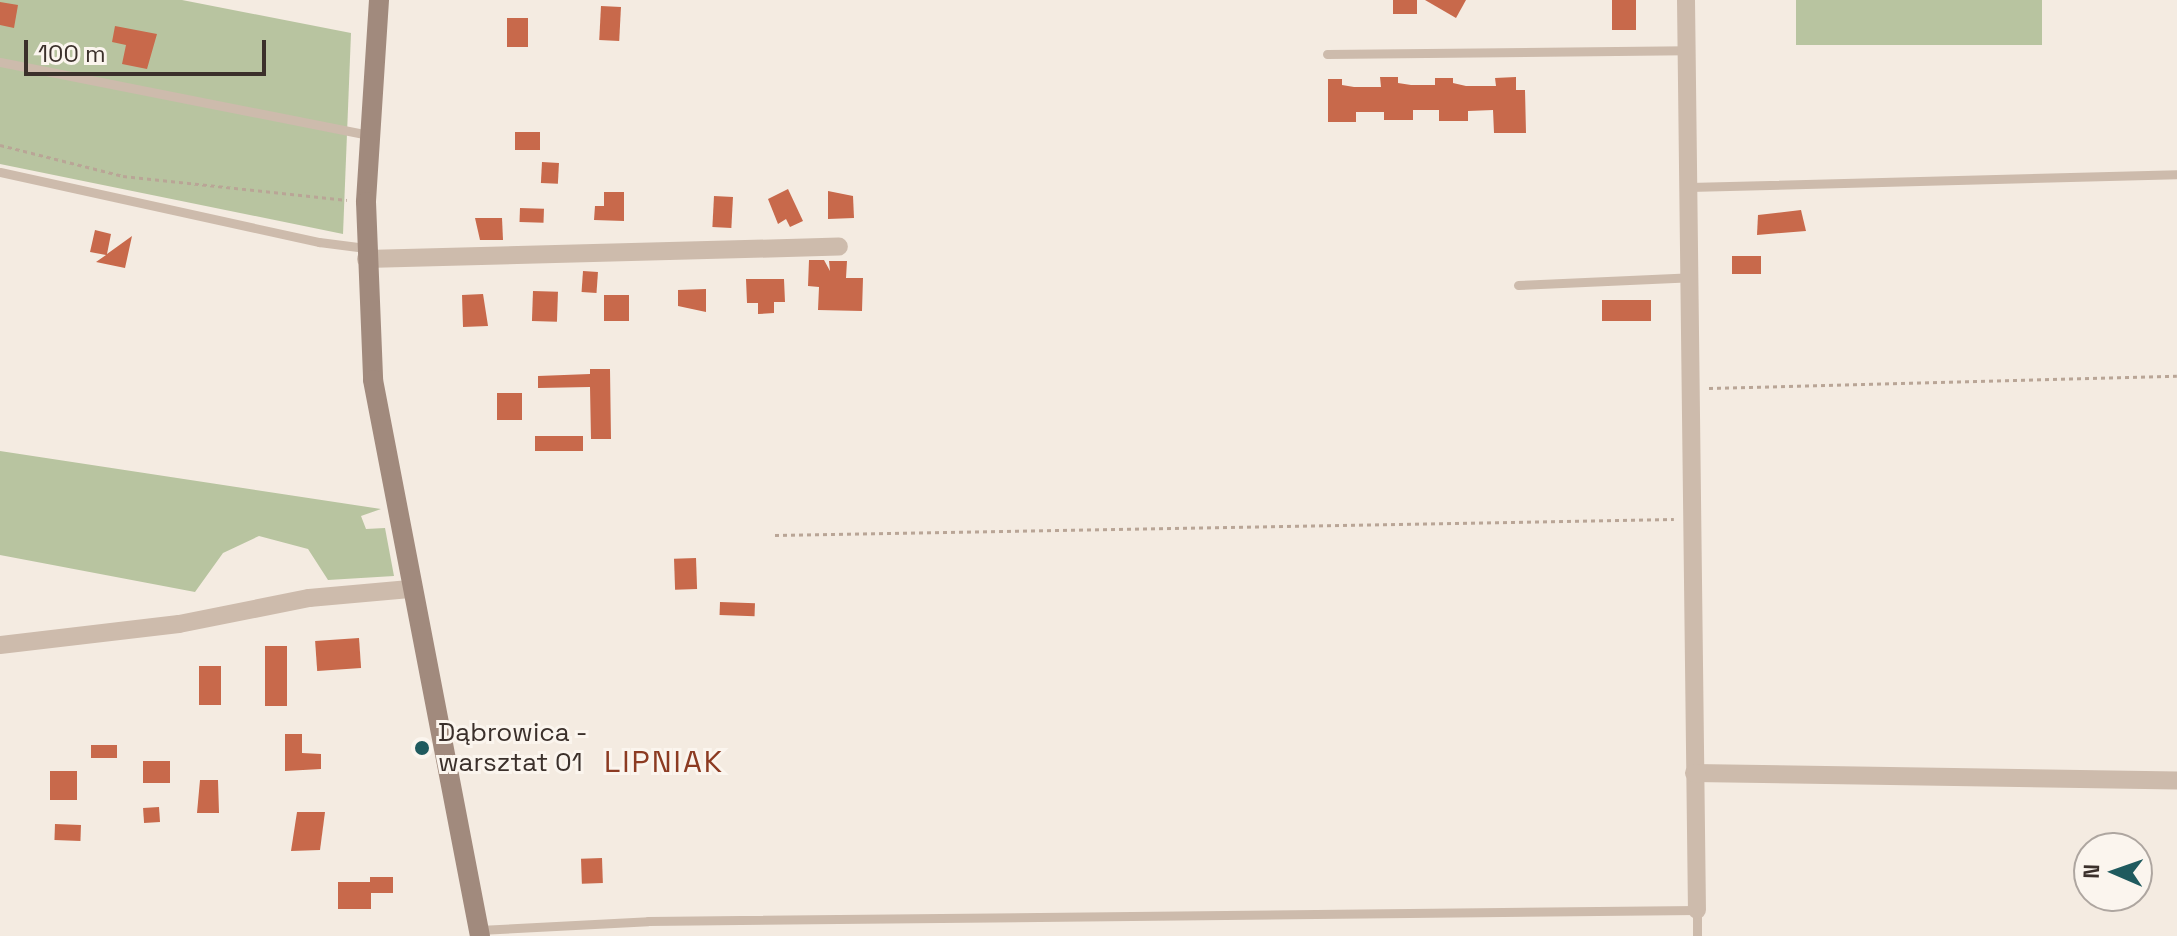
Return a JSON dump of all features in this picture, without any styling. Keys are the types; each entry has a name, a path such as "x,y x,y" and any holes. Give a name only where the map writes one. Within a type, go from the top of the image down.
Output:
{"street":[{"path":"379,0 366,202 366,254 375,393 410,589 479,933"},
{"path":"1686,0 1694,389 1697,910"},
{"path":"366,254 839,247"},
{"path":"0,645 179,624 309,598 410,589"},
{"path":"1694,773 2177,781"}],"lane":[{"path":"1327,54 1686,50"},
{"path":"0,62 369,135"},
{"path":"0,172 366,254"},
{"path":"1689,187 2177,174"},
{"path":"1518,285 1691,277"},
{"path":"479,933 648,921 1697,910 1697,936"}],"path":[{"path":"0,145 123,176 366,202"},
{"path":"1694,389 2177,376"},
{"path":"775,535 1694,519"}],"green space":[{"path":"0,0 182,0 351,33 343,234 0,164"},
{"path":"1796,0 2042,0 2042,45 1796,45"},
{"path":"0,451 381,509 361,516 366,529 385,528 394,576 328,580 308,549 259,536 223,553 195,592 0,555"}],"building":[{"path":"1393,0 1417,0 1417,14 1393,14"},
{"path":"1425,0 1466,0 1456,18"},
{"path":"1612,0 1636,0 1636,30 1612,30"},
{"path":"0,2 18,5 14,28 0,25"},
{"path":"601,6 621,7 619,41 599,40"},
{"path":"507,18 528,18 528,47 507,47"},
{"path":"115,26 157,34 147,69 122,64 126,45 112,42"},
{"path":"1380,77 1398,77 1398,83 1411,85 1435,85 1435,78 1453,78 1453,83 1466,86 1496,86 1495,78 1516,77 1516,90 1525,90 1526,133 1494,133 1493,110 1468,111 1468,121 1439,121 1439,110 1413,110 1413,120 1384,120 1384,112 1356,112 1356,122 1328,122 1328,79 1342,79 1342,85 1354,87 1381,87"},
{"path":"515,132 540,132 540,150 515,150"},
{"path":"542,162 559,163 558,184 541,183"},
{"path":"788,189 803,221 790,227 786,219 778,224 768,199"},
{"path":"828,191 853,196 854,218 828,219"},
{"path":"604,192 624,192 624,221 594,220 595,206 604,206"},
{"path":"714,196 733,197 731,228 712,227"},
{"path":"520,208 544,209 543,223 520,222"},
{"path":"1801,210 1806,231 1757,235 1758,215"},
{"path":"475,218 502,218 503,240 480,240"},
{"path":"95,230 111,234 107,254 132,236 125,268 96,262 106,255 90,252"},
{"path":"1732,256 1761,256 1761,274 1732,274"},
{"path":"809,260 824,260 830,271 829,261 847,261 846,278 863,278 862,311 818,310 819,287 808,286"},
{"path":"583,271 598,272 596,293 582,292"},
{"path":"746,279 784,279 785,302 774,302 774,313 758,314 758,303 747,303"},
{"path":"706,289 706,312 678,306 678,290"},
{"path":"533,291 558,292 557,322 532,321"},
{"path":"483,294 488,326 463,327 462,295"},
{"path":"604,295 629,295 629,321 604,321"},
{"path":"1602,300 1651,300 1651,321 1602,321"},
{"path":"590,369 610,369 611,439 591,439 590,387 538,388 538,376 590,374"},
{"path":"497,393 522,393 522,420 497,420"},
{"path":"535,436 583,436 583,451 535,451"},
{"path":"696,558 697,589 675,590 674,559"},
{"path":"720,602 755,603 755,616 720,615"},
{"path":"359,638 361,668 317,671 315,641"},
{"path":"265,646 287,646 287,706 265,706"},
{"path":"199,666 221,666 221,705 199,705"},
{"path":"285,734 302,734 302,753 321,754 321,769 285,771"},
{"path":"91,745 117,745 117,758 91,758"},
{"path":"143,761 170,761 170,783 143,783"},
{"path":"50,771 77,771 77,800 50,800"},
{"path":"200,780 218,780 219,813 197,813"},
{"path":"159,807 160,822 144,823 143,808"},
{"path":"297,812 325,812 320,850 291,851"},
{"path":"55,824 81,825 80,841 54,840"},
{"path":"602,858 603,883 582,884 581,859"},
{"path":"370,877 393,877 393,893 371,893 371,909 338,909 338,882 370,882"}],"place":[{"name":"Dąbrowica - warsztat 01","path":"422,748"}],"district":[{"name":"LIPNIAK","path":"664,762"}]}
